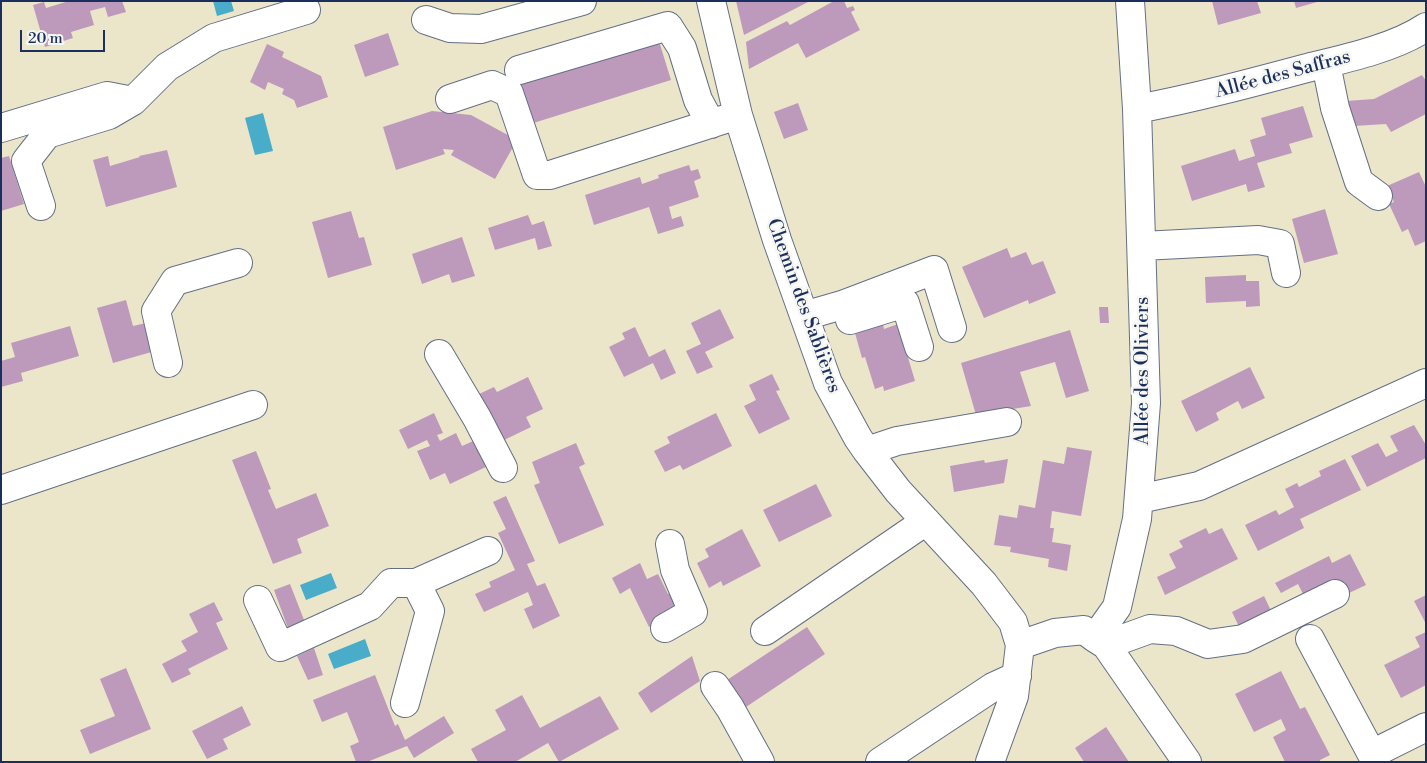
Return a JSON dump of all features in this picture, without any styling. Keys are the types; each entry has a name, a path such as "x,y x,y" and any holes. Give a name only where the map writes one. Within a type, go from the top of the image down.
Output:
{"street":[{"path":"426,20 450,28 481,29 582,1"},
{"name":"Chemin des Sablières","path":"710,1 738,115 777,240 828,384 867,451 898,491 984,584 1012,622 1020,645 1014,696 990,762"},
{"name":"Allée des Oliviers","path":"1100,642 1118,607 1137,520 1146,403 1137,109 1130,1"},
{"path":"41,206 26,160 47,134 109,115 133,102 167,67 214,38 306,10"},
{"path":"519,70 668,26 682,48 698,100 712,124"},
{"name":"Allée des Saffras","path":"1137,109 1193,98 1367,53 1417,33 1426,27"},
{"path":"1326,64 1335,108 1359,182 1378,196"},
{"path":"450,99 492,85 509,92 537,175 550,175 738,115"},
{"path":"1,128 106,96 133,102"},
{"path":"1142,246 1258,240 1280,244 1286,273"},
{"path":"168,363 156,311 175,280 238,262"},
{"path":"807,324 842,305 934,270 952,328"},
{"path":"807,324 905,303 918,347"},
{"path":"439,354 477,418 503,468"},
{"path":"1139,499 1199,486 1425,387"},
{"path":"1,490 253,405"},
{"path":"867,451 897,441 1007,422"},
{"path":"765,631 926,521"},
{"path":"665,628 693,612 675,570 670,544"},
{"path":"258,600 280,648 370,606 391,583 416,583 488,551"},
{"path":"405,703 430,611 416,583"},
{"path":"1100,642 1150,629 1176,631 1208,644 1243,638 1336,594"},
{"path":"1020,645 1056,633 1084,630 1100,642 1186,762"},
{"path":"1310,639 1374,758 1426,727"},
{"path":"880,762 993,687 1017,676"},
{"path":"715,686 730,708 760,762"}],"water":[{"path":"213,1 231,1 234,11 217,16"},
{"path":"263,113 273,151 255,155 245,118"},
{"path":"331,573 337,588 306,600 300,585"},
{"path":"365,639 371,656 334,669 328,654"}],"building":[{"path":"69,1 122,1 126,12 108,17 105,7 90,11 94,25 71,32 73,38 45,47 33,5 44,2 46,8"},
{"path":"736,1 810,1 744,35"},
{"path":"834,1 844,1 847,8 853,6 855,10 851,12 860,30 806,58 798,43 749,69 746,42 787,21 790,25"},
{"path":"1212,1 1257,1 1261,13 1218,25"},
{"path":"1294,1 1317,1 1317,2 1296,8"},
{"path":"388,33 399,65 365,77 354,45"},
{"path":"658,38 671,80 527,125 514,82"},
{"path":"267,44 284,52 282,57 321,76 328,97 297,108 294,100 282,94 284,89 268,82 265,90 250,82"},
{"path":"1422,75 1426,81 1426,114 1391,132 1386,124 1354,126 1346,101 1374,99"},
{"path":"798,103 808,130 784,139 774,112"},
{"path":"1303,106 1313,137 1289,144 1292,153 1257,163 1265,187 1248,192 1246,184 1192,201 1181,166 1235,149 1239,161 1255,156 1250,140 1266,135 1261,118"},
{"path":"432,111 471,115 517,140 495,179 451,155 454,150 443,149 445,154 396,170 383,127"},
{"path":"167,150 177,187 106,207 93,160 108,156 110,166 139,156"},
{"path":"9,156 24,204 1,211 1,158"},
{"path":"689,165 691,171 698,169 701,178 694,181 699,197 669,207 672,219 681,216 684,226 658,234 649,207 594,225 585,195 640,177 642,184 659,178 658,175"},
{"path":"1419,172 1426,187 1426,241 1415,246 1408,229 1402,232 1389,204 1394,202 1387,186"},
{"path":"1325,209 1338,254 1304,263 1292,219"},
{"path":"351,211 359,238 364,237 372,265 328,278 312,222"},
{"path":"528,215 532,225 544,221 552,246 538,250 535,238 495,250 488,228"},
{"path":"462,237 475,276 452,283 449,274 422,284 412,254"},
{"path":"1007,248 1011,258 1026,252 1032,265 1043,261 1056,293 1029,304 1028,300 984,318 962,267"},
{"path":"1246,275 1246,281 1259,281 1260,306 1246,307 1246,301 1206,303 1205,277"},
{"path":"126,300 133,326 146,323 155,351 113,363 97,308"},
{"path":"1099,307 1108,307 1109,323 1100,323"},
{"path":"720,309 734,338 705,352 713,367 697,374 686,351 701,344 691,323"},
{"path":"883,324 884,329 898,324 915,381 884,391 883,386 875,389 865,357 862,358 855,333"},
{"path":"70,326 79,356 21,373 23,381 1,387 1,361 15,357 11,343"},
{"path":"635,327 649,357 665,349 676,373 661,380 653,363 624,377 609,347 625,339 622,333"},
{"path":"1070,330 1089,391 1066,398 1055,362 1020,372 1031,406 976,415 961,363"},
{"path":"1250,367 1265,398 1242,409 1238,401 1216,413 1219,420 1196,432 1181,401"},
{"path":"772,374 780,390 776,391 790,419 759,434 744,406 756,400 749,385"},
{"path":"528,377 543,409 526,417 531,427 500,442 477,395 494,387 497,392"},
{"path":"434,413 443,433 437,435 440,441 456,433 462,446 478,439 490,465 450,484 445,473 430,480 417,451 430,446 427,440 408,449 399,430"},
{"path":"716,413 732,446 683,470 680,465 665,472 654,451 670,443 667,437"},
{"path":"1414,425 1426,445 1426,458 1367,487 1351,456 1378,443 1386,457 1398,451 1390,436"},
{"path":"576,443 585,464 579,467 604,525 559,544 534,485 540,483 532,462"},
{"path":"1067,447 1092,451 1081,516 1052,511 1050,528 1054,528 1052,542 1071,545 1067,571 1048,567 1049,559 1010,552 1011,547 994,545 999,515 1017,518 1019,505 1035,508 1043,460 1064,464"},
{"path":"256,451 271,489 268,490 276,509 316,493 329,526 297,539 302,553 273,564 232,460"},
{"path":"1008,459 1004,483 954,492 950,466 984,460 985,463"},
{"path":"1345,459 1361,490 1300,519 1304,528 1258,551 1245,525 1276,510 1279,515 1294,507 1285,489 1297,483 1299,487 1321,476 1319,471"},
{"path":"816,484 832,516 779,542 763,510"},
{"path":"506,496 535,561 527,564 537,586 545,583 560,616 533,629 524,609 533,605 528,592 484,612 475,594 491,587 489,582 515,570 498,533 506,529 493,502"},
{"path":"1206,528 1209,534 1222,528 1238,559 1165,595 1157,577 1176,568 1169,554 1183,547 1179,541"},
{"path":"742,529 761,566 723,586 721,581 709,588 697,563 709,557 705,549"},
{"path":"1350,554 1366,585 1349,593 1344,582 1307,602 1298,584 1281,593 1275,583 1329,556 1332,563"},
{"path":"640,563 647,579 658,574 668,594 672,592 681,610 649,627 630,588 620,594 612,578"},
{"path":"290,584 306,625 289,631 274,590"},
{"path":"1426,595 1426,624 1414,601"},
{"path":"1264,596 1274,617 1242,633 1232,612"},
{"path":"214,602 223,620 216,623 228,649 188,669 191,674 172,683 162,664 187,651 181,641 198,632 189,614"},
{"path":"807,627 825,654 746,707 727,680"},
{"path":"1426,632 1426,685 1401,698 1384,665 1420,647 1415,637"},
{"path":"314,648 323,675 308,680 297,656"},
{"path":"692,656 700,681 651,713 638,693"},
{"path":"126,668 151,729 90,754 80,730 115,716 100,679"},
{"path":"1281,671 1300,709 1305,707 1330,755 1320,760 1320,762 1285,762 1273,737 1286,730 1281,719 1254,732 1235,694"},
{"path":"375,675 395,726 398,724 405,740 444,716 454,733 414,758 407,746 367,762 356,762 350,746 359,742 347,712 322,722 313,700"},
{"path":"522,695 540,728 600,696 619,729 559,762 548,743 515,762 478,762 471,749 506,730 495,710"},
{"path":"242,706 251,725 223,739 228,749 207,759 192,731"},
{"path":"1106,727 1129,762 1084,762 1075,748"}]}
